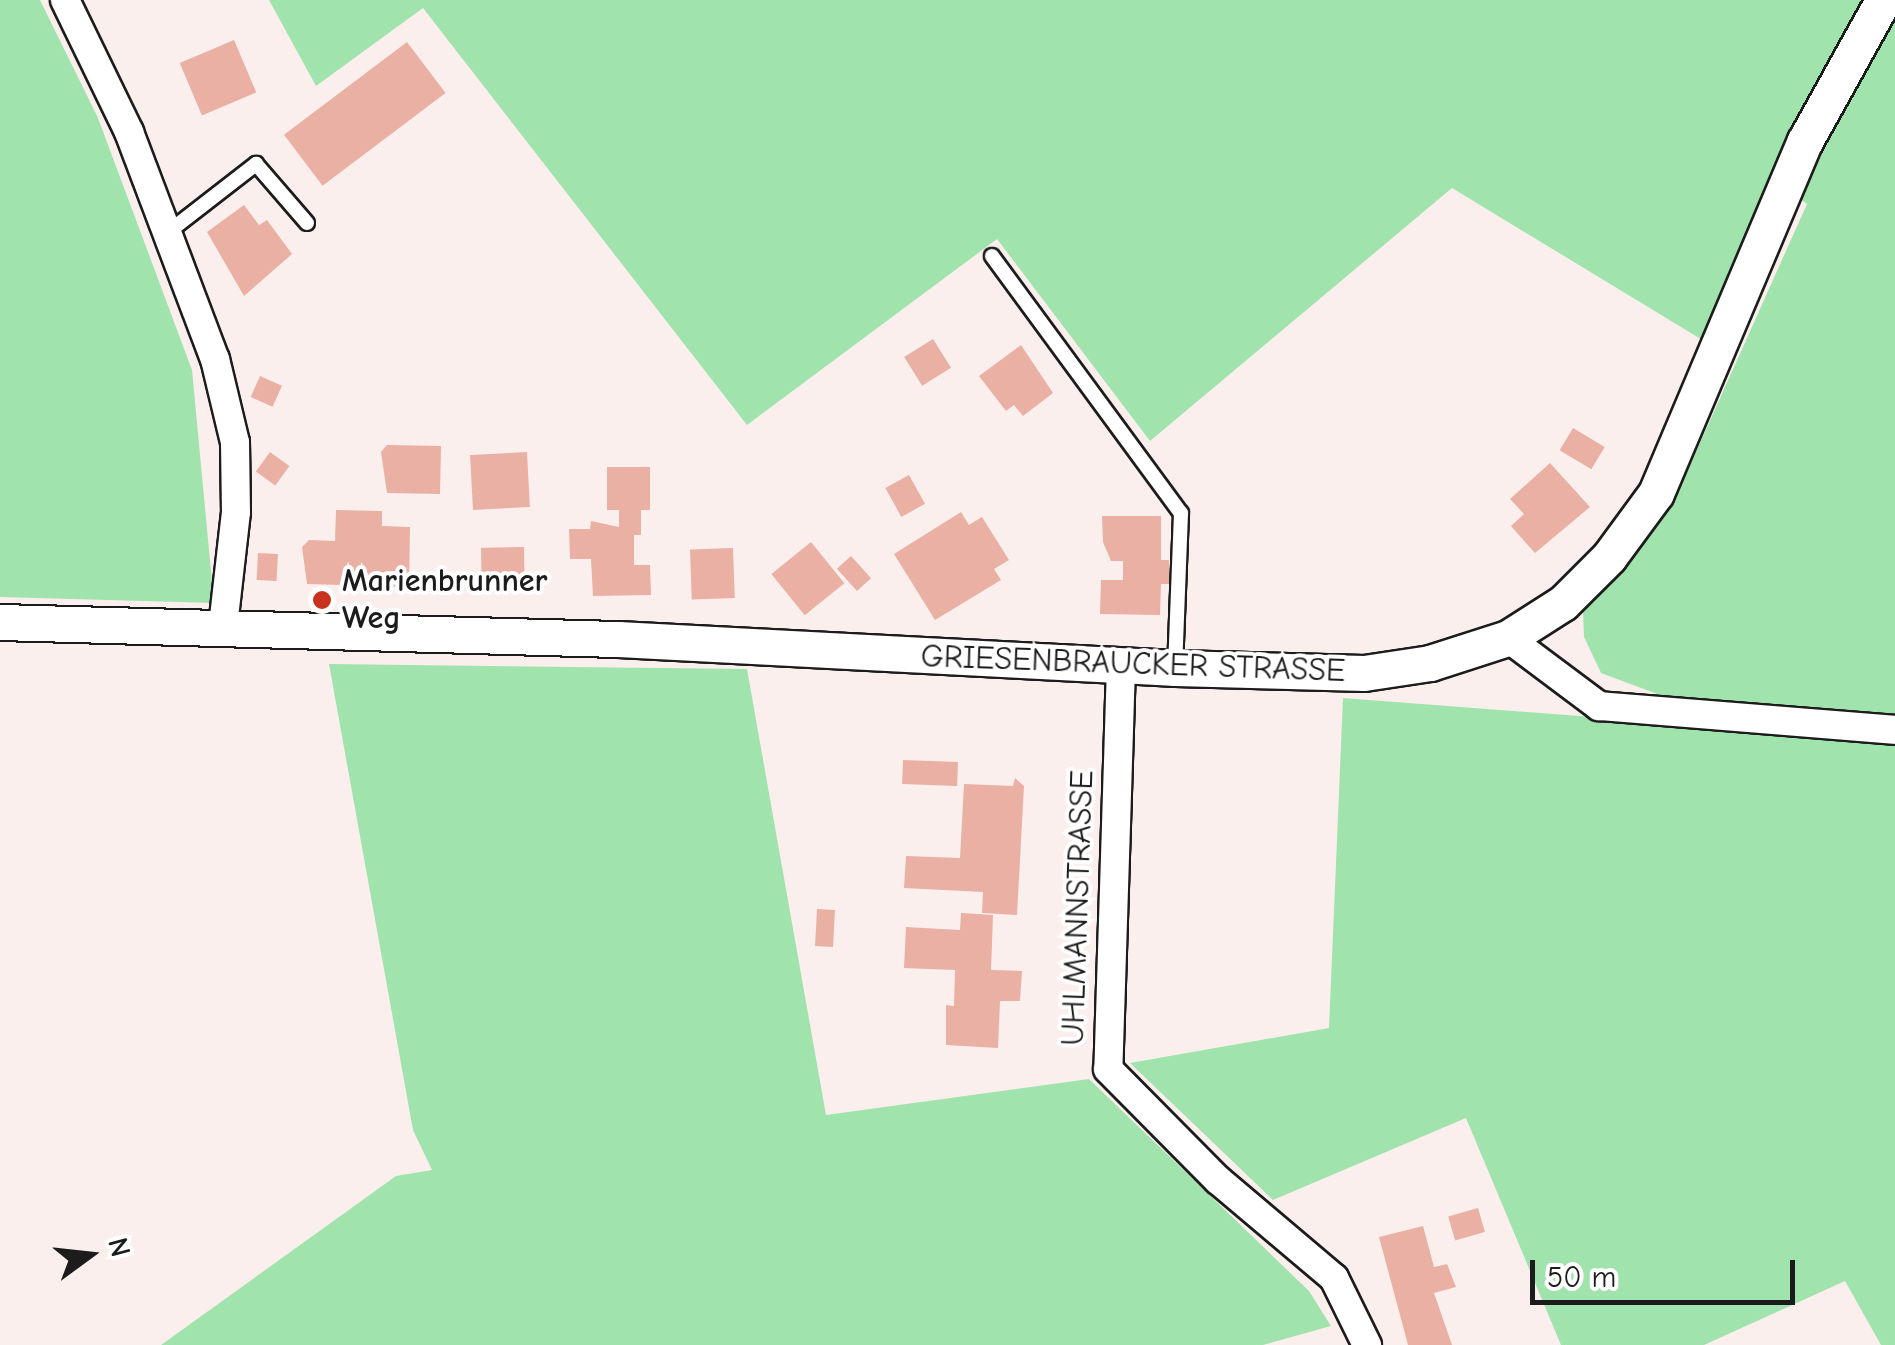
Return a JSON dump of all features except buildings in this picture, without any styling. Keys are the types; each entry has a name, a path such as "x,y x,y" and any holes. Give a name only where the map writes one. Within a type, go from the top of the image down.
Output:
{"street":[{"path":"65,0 129,132 215,359 235,442 236,512 223,626"},
{"name":"GRIESENBRAUCKER STRASSE","path":"0,622 223,626 1175,668 1364,672 1430,664 1508,638 1563,603 1609,557 1656,493 1805,141 1883,0"},
{"path":"1508,638 1599,706 1895,730"},
{"name":"UHLMANNSTRASSE","path":"1121,666 1108,1069 1218,1180 1334,1278 1367,1345"}],"lane":[{"path":"167,232 256,164 307,223"},
{"path":"992,256 1181,513 1175,668"}],"green space":[{"path":"0,0 40,0 98,118 192,370 214,603 0,597"},
{"path":"269,0 1895,0 1895,715 1668,698 1601,673 1584,637 1583,611 1628,565 1674,501 1807,204 1784,187 1709,344 1452,188 1150,441 997,239 747,425 423,8 316,86"},
{"path":"329,664 747,669 826,1115 1089,1079 1309,1291 1331,1326 1263,1345 161,1345 396,1176 432,1170 413,1130"},
{"path":"1343,698 1895,740 1895,1345 1881,1345 1845,1281 1704,1345 1561,1345 1466,1118 1273,1200 1130,1063 1329,1028"}],"place":[{"name":"Marienbrunner Weg","path":"322,600"}]}
